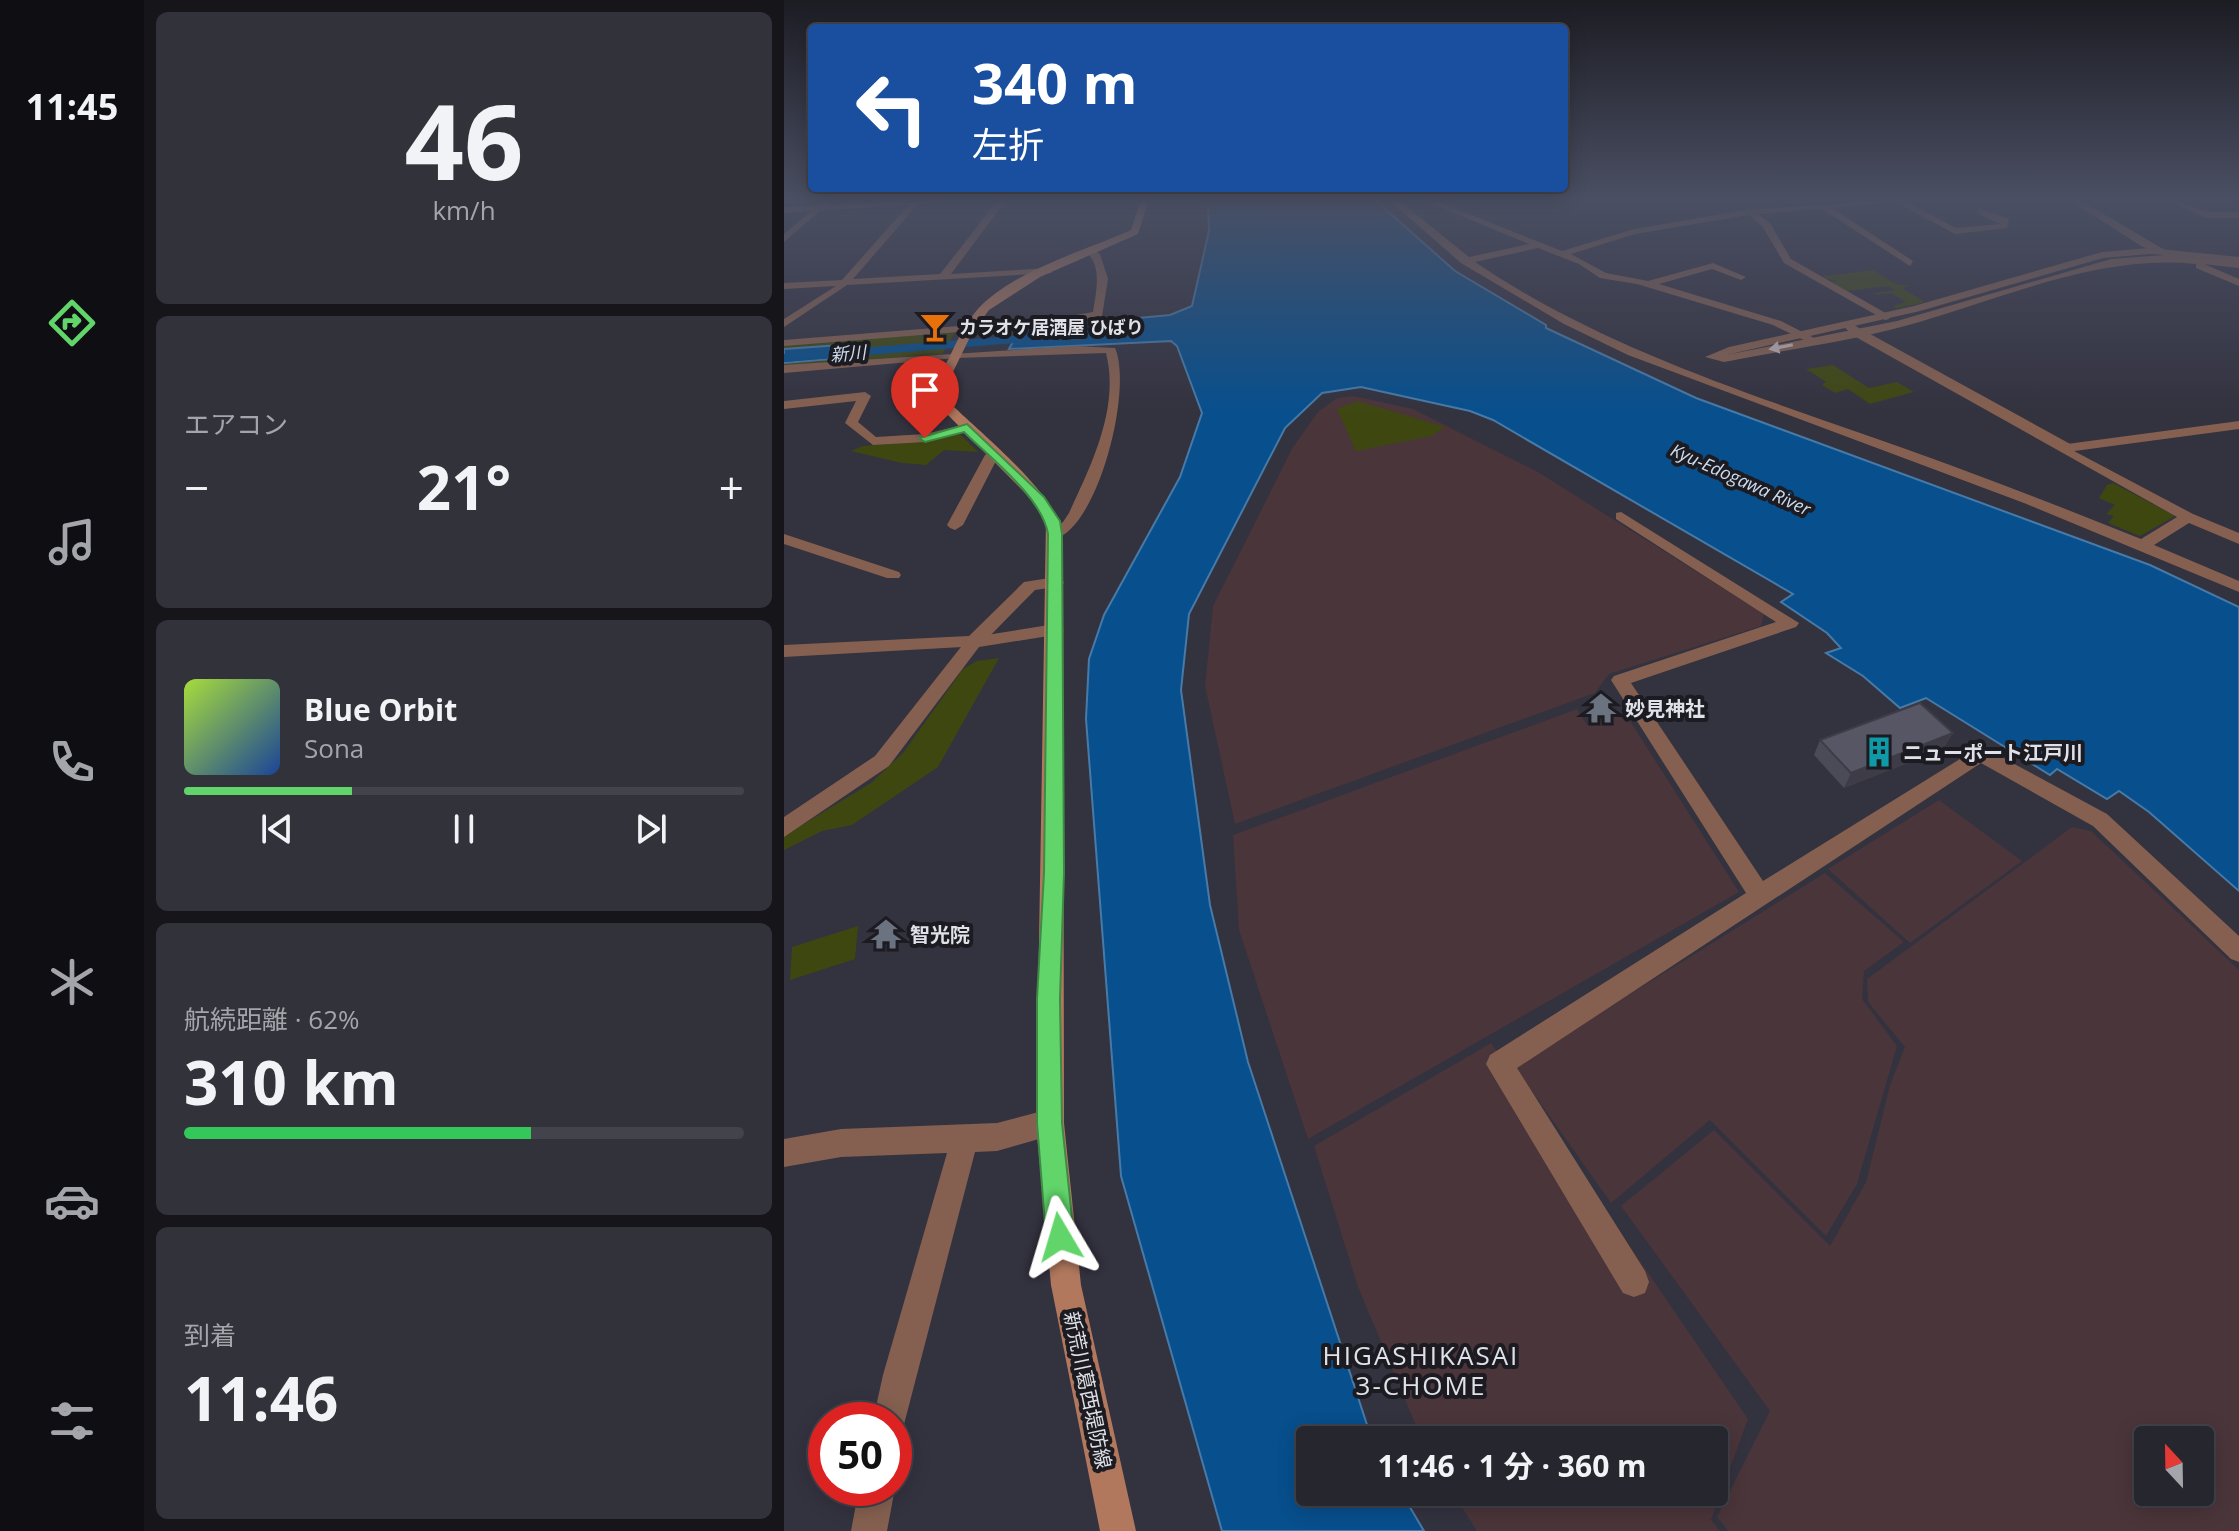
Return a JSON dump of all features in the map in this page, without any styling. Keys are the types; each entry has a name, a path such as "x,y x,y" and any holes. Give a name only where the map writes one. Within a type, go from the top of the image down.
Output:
{"main road":[{"name":"新荒川葛西堤防線","path":"1049,271 992,303 970,330 957,353 943,383 941,396 947,407 992,455 1040,500 1053,521 1056,582 1050,1123 1066,1285 1118,1531"}],"street":[{"path":"784,324 838,290 856,270"},
{"path":"943,277 948,270"},
{"path":"784,343 970,330 1098,314 1103,279 1100,270"},
{"path":"1479,270 1542,309 1665,367 2051,506 2239,587"},
{"path":"1591,270 1603,276 1648,284 1777,323 1808,339"},
{"path":"1648,284 1697,270"},
{"path":"1724,270 1741,277"},
{"path":"1804,270 1885,317"},
{"path":"1853,330 1885,317 2043,270"},
{"path":"1808,339 1729,350 1711,357 1724,359 1944,312 2083,270"},
{"path":"2209,270 2239,283"},
{"path":"784,286 1049,271"},
{"path":"1853,330 2067,448 2239,425"},
{"path":"784,369 957,353 1111,350 1115,370 1114,406 1076,513 1069,525 1055,534"},
{"path":"784,405 865,396 851,423 873,441 925,438 967,428"},
{"path":"2067,448 2068,453 2188,517 2239,539"},
{"path":"955,525 992,455"},
{"path":"1621,516 1790,623 1620,680 1759,894"},
{"path":"2143,545 2188,517"},
{"path":"784,539 893,575"},
{"path":"784,828 882,761 974,642 1030,586 1056,582"},
{"path":"784,651 974,642 1055,630"},
{"path":"1634,1282 1499,1064 1981,753 2100,820 2239,951"},
{"path":"784,1153 841,1143 997,1137 1050,1123"},
{"path":"894,1402 965,1137"},
{"path":"869,1531 874,1506"}],"shaded area":[{"path":"1354,396 1413,409 1538,472 1764,614 1761,626 1609,674 1595,693 1235,824 1205,686 1213,606 1293,447 1318,412 1337,398"},
{"path":"1577,709 1587,725 1625,713 1739,892 1308,1139 1239,930 1233,835"},
{"path":"1939,800 2022,861 1910,943 1828,869"},
{"path":"2072,827 2091,831 2239,970 2239,1531 1728,1531 1717,1517 1722,1506 1728,1506 1728,1495 1770,1411 1621,1206 1714,1130 1830,1246 1866,1182 1890,1085 1905,1047 1868,1002 1867,979"},
{"path":"1825,873 1904,942 1864,971 1862,999 1897,1046 1857,1184 1826,1236 1710,1120 1611,1203 1514,1066"},
{"path":"1491,1043 1748,1419 1728,1474 1728,1426 1416,1426 1358,1287 1314,1146"},
{"path":"1461,1506 1716,1506 1711,1520 1720,1531 1477,1531"}],"green space":[{"path":"1874,270 1896,284 1910,286 1902,288 1925,302 1897,308 1893,306 1906,302 1891,293 1874,293 1895,290 1889,286 1846,291 1830,283 1838,281 1819,277"},
{"path":"956,331 942,354 784,366 784,345"},
{"path":"1833,365 1869,388 1897,382 1914,392 1870,404 1848,389 1835,393 1822,385 1826,382 1806,369"},
{"path":"1358,401 1445,427 1431,436 1356,451 1337,409"},
{"path":"956,434 978,452 944,450 926,465 902,463 851,451 863,446 924,441"},
{"path":"2113,483 2175,516 2140,536 2108,523 2114,516 2106,514 2115,505 2099,498 2107,485"},
{"path":"999,658 938,767 852,825 822,831 784,850 784,836 871,783 903,753 963,669 977,661"},
{"path":"858,926 855,959 790,980 792,947"}],"water":[{"name":"Kyu-Edogawa River","path":"1200,270 1454,270 1546,325 1546,328 1696,398 2150,565 2239,607 2239,891 2149,812 2119,791 2107,799 2057,769 2050,775 1926,698 1900,708 1863,676 1826,653 1841,648 1827,633 1781,602 1793,594 1493,420 1470,411 1361,387 1322,393 1285,428 1189,614 1181,690 1210,905 1248,1062 1367,1426 1296,1426 1296,1506 1409,1506 1424,1531 1222,1531 1121,1176 1086,719 1089,659 1104,615 1180,477 1202,413 1177,346 1171,341 1009,349 1020,329 1170,315 1192,306"},
{"path":"855,344 843,358 784,363 784,349"}],"building":[{"path":"1920,703 1953,733 1851,773 1820,740"}],"waterway":[{"name":"新川","path":"784,358 1048,337"}],"place":[{"name":"カラオケ居酒屋 ひばり","path":"935,327"},
{"name":"妙見神社","path":"1601,708"},
{"name":"ニューポート江戸川","path":"1879,752"},
{"name":"智光院","path":"886,934"}],"district":[{"name":"HIGASHIKASAI 3-CHOME","path":"1421,1370"}],"route":[{"path":"925,438 967,428 1040,500 1053,521 1056,582 1050,1123 1060,1237"}]}
